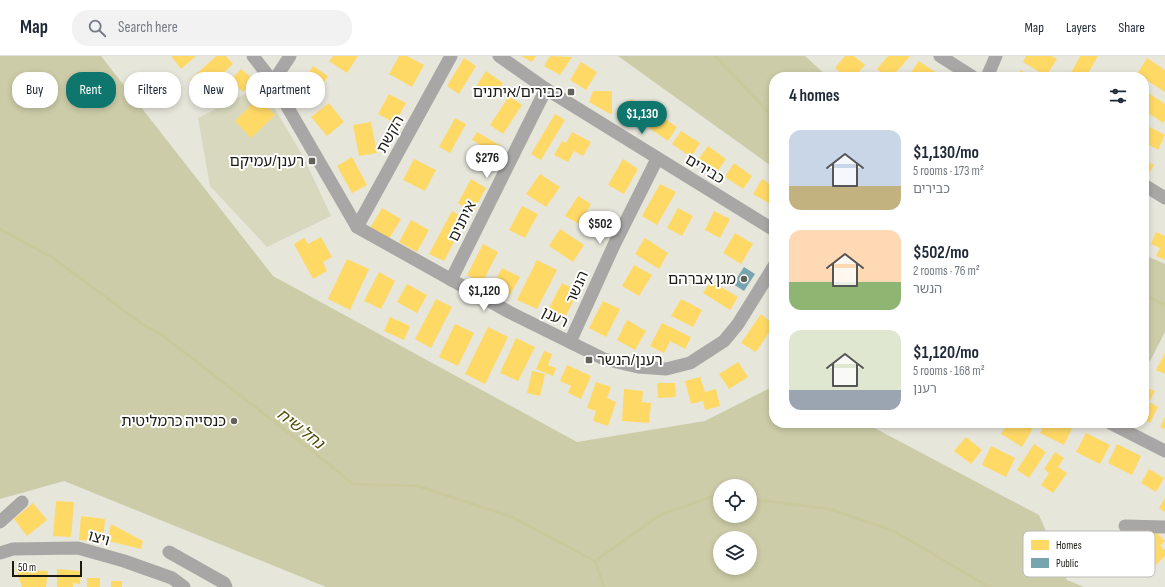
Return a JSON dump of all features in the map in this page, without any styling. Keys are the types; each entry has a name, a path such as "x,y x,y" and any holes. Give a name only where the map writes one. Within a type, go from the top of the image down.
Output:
{"street":[{"path":"253,56 265,72"},
{"path":"280,72 290,56"},
{"name":"הקשת","path":"357,227 451,56"},
{"name":"כבירים","path":"499,56 546,90 769,227"},
{"path":"940,56 965,72"},
{"path":"989,72 996,56"},
{"name":"איתנים","path":"450,280 546,90"},
{"path":"288,108 357,227"},
{"name":"הנשר","path":"570,342 614,245 657,159"},
{"path":"1149,187 1164,193"},
{"name":"רענן","path":"357,227 450,280 604,359 638,367 666,369 690,363 724,340 738,324 769,277"},
{"path":"1120,428 1165,451"},
{"path":"0,522 22,502"},
{"path":"1125,526 1165,526"},
{"name":"ויצו","path":"0,553 13,549 78,548 124,561 172,578 184,587"},
{"path":"168,552 224,583 226,587"}],"green space":[{"path":"0,56 101,56 114,72 66,72 66,108 116,108 116,75 124,85 124,108 142,108 273,276 577,442 705,421 769,389 769,428 874,428 1039,515 1046,531 1023,531 1023,577 1066,577 1067,580 1084,587 326,587 64,481 0,499"},
{"path":"618,56 805,56 823,72 769,72 769,164"},
{"path":"246,94 246,108 274,108 303,156 331,216 267,247 210,186 198,118 218,108 238,108 238,98"},
{"path":"1149,257 1165,264 1165,332 1150,361"}],"building: Homes":[{"path":"171,56 196,56 181,69"},
{"path":"216,56 226,56 233,64 224,72 199,72"},
{"path":"333,56 358,56 347,73 329,61"},
{"path":"399,56 407,56 424,65 412,87 389,74"},
{"path":"521,56 536,56 532,62"},
{"path":"550,56 572,57 560,75 544,66"},
{"path":"845,56 854,56 865,65 859,72 839,72 835,68"},
{"path":"888,56 910,56 896,72 880,72 877,69"},
{"path":"1026,56 1052,56 1057,59 1049,72 1039,72 1023,62"},
{"path":"1080,56 1098,56 1089,72 1072,72"},
{"path":"464,58 476,66 459,94 447,86"},
{"path":"1147,58 1165,70 1165,92 1149,82 1149,72 1138,72"},
{"path":"919,61 935,72 911,72"},
{"path":"581,62 597,72 586,90 570,80"},
{"path":"313,66 322,72 309,72"},
{"path":"241,69 246,73 246,89 243,92 238,87 238,72"},
{"path":"486,71 503,83 493,99 475,88"},
{"path":"325,74 328,76 325,81"},
{"path":"593,91 612,91 612,115 589,102"},
{"path":"1149,93 1165,104 1165,120 1163,123 1149,113"},
{"path":"389,94 406,103 395,123 378,114"},
{"path":"509,96 522,105 503,134 490,125"},
{"path":"631,99 649,110 638,127 621,116"},
{"path":"329,103 344,122 327,136 311,117 323,108 325,108"},
{"path":"248,108 268,108 275,115 251,138 235,121"},
{"path":"555,114 565,120 541,160 531,154"},
{"path":"659,115 677,127 668,141 649,128"},
{"path":"455,118 466,124 450,153 439,147"},
{"path":"371,122 377,153 359,156 353,125"},
{"path":"1149,127 1165,135 1158,150 1149,145"},
{"path":"681,131 700,143 691,157 672,144"},
{"path":"477,132 501,146 496,154 472,140"},
{"path":"572,132 591,142 583,156 574,151 568,162 554,155 562,141 566,143"},
{"path":"708,146 726,159 717,172 698,160"},
{"path":"470,153 496,156 495,169 469,166"},
{"path":"352,157 367,185 352,193 337,166"},
{"path":"414,159 436,170 425,191 403,180"},
{"path":"623,159 638,169 624,194 608,185"},
{"path":"1149,162 1154,165 1149,174"},
{"path":"734,163 752,176 743,189 725,177"},
{"path":"540,174 560,187 546,207 526,194"},
{"path":"471,179 486,188 473,212 458,203"},
{"path":"762,179 769,184 769,203 753,194"},
{"path":"660,184 676,192 657,225 642,216"},
{"path":"578,196 591,204 579,224 565,216"},
{"path":"522,206 538,214 525,238 509,230"},
{"path":"382,208 401,219 389,239 370,228"},
{"path":"678,208 693,216 682,236 667,228"},
{"path":"452,211 466,219 444,261 429,254"},
{"path":"714,211 730,219 720,238 705,230"},
{"path":"411,220 429,230 417,252 399,242"},
{"path":"560,229 584,245 573,262 549,246"},
{"path":"1156,232 1165,236 1165,260 1156,256 1160,248 1151,244"},
{"path":"735,233 753,244 741,264 723,253"},
{"path":"321,237 332,257 323,262 327,271 313,279 294,244 304,238 308,244"},
{"path":"645,238 668,253 659,269 635,254"},
{"path":"483,244 498,252 482,283 467,275"},
{"path":"347,259 369,269 350,310 328,299"},
{"path":"537,260 557,270 537,309 517,300"},
{"path":"634,265 652,275 639,296 622,286"},
{"path":"502,268 520,277 510,295 492,286"},
{"path":"379,272 395,281 381,309 364,301"},
{"path":"711,281 738,297 730,310 703,293"},
{"path":"562,283 578,291 564,320 547,312"},
{"path":"407,284 427,295 417,313 397,302"},
{"path":"436,299 452,307 431,348 415,339"},
{"path":"681,299 702,310 693,327 671,316"},
{"path":"603,301 620,309 606,337 589,328"},
{"path":"761,314 769,321 769,332 756,352 741,343"},
{"path":"390,317 410,326 404,340 384,331"},
{"path":"627,320 646,331 635,350 617,340"},
{"path":"662,323 691,337 685,349 670,341 664,353 650,346"},
{"path":"455,324 474,333 458,366 439,357"},
{"path":"488,327 508,337 485,384 465,374"},
{"path":"516,338 535,347 518,381 500,373"},
{"path":"544,351 552,354 548,365 556,368 553,376 536,369"},
{"path":"1165,353 1165,374 1156,370"},
{"path":"738,362 748,377 729,389 719,374"},
{"path":"567,365 591,376 581,399 568,393 571,386 560,381"},
{"path":"532,371 545,374 540,396 527,393"},
{"path":"700,377 705,392 716,389 720,406 705,410 703,401 691,404 685,381"},
{"path":"596,382 611,387 607,398 616,402 608,426 593,421 596,411 587,408"},
{"path":"657,383 675,383 676,397 658,398"},
{"path":"624,389 643,391 642,402 651,403 649,423 622,421"},
{"path":"1149,389 1155,391 1149,402"},
{"path":"1149,402 1158,407 1149,422"},
{"path":"1165,417 1165,429 1160,427"},
{"path":"1005,428 1033,428 1022,447 1001,434"},
{"path":"1042,428 1072,428 1064,445 1040,433"},
{"path":"1086,433 1110,445 1100,464 1076,452"},
{"path":"966,437 982,450 971,464 954,451"},
{"path":"1034,444 1046,452 1029,478 1017,470"},
{"path":"1117,444 1141,456 1132,475 1108,463"},
{"path":"991,446 1015,458 1006,477 982,465"},
{"path":"1055,452 1064,458 1058,467 1067,473 1053,493 1041,485 1049,473 1044,469"},
{"path":"1149,469 1164,478 1156,492 1141,483"},
{"path":"1165,498 1165,512 1159,508"},
{"path":"56,501 74,502 71,537 53,536"},
{"path":"33,503 47,520 27,536 14,519"},
{"path":"81,516 105,519 103,542 79,540"},
{"path":"111,524 143,541 141,549 108,541"},
{"path":"1155,531 1165,541 1160,546 1165,550 1165,556 1156,565"},
{"path":"16,569 48,571 46,587 22,587"},
{"path":"57,569 81,571 80,584 73,583 73,587 57,587"},
{"path":"87,578 100,578 100,587 87,587"},
{"path":"111,581 122,581 122,587 111,587"}],"building: Public":[{"name":"מגן אברהם","path":"744,267 755,274 744,291 733,284"}],"waterway":[{"path":"715,56 769,113"},
{"name":"נחל שיח","path":"0,229 53,258 142,324 162,335 353,484 418,486 512,517 595,561 604,587"},
{"path":"1149,297 1165,305"},
{"path":"595,561 660,515 713,497"},
{"path":"757,500 830,509 894,531 989,587"}],"place":[{"name":"כבירים/איתנים","path":"571,92"},
{"name":"רענן/עמיקם","path":"312,161"},
{"name":"מגן אברהם","path":"744,279"},
{"name":"רענן/הנשר","path":"589,360"},
{"name":"כנסייה כרמליטית","path":"234,421"}]}
